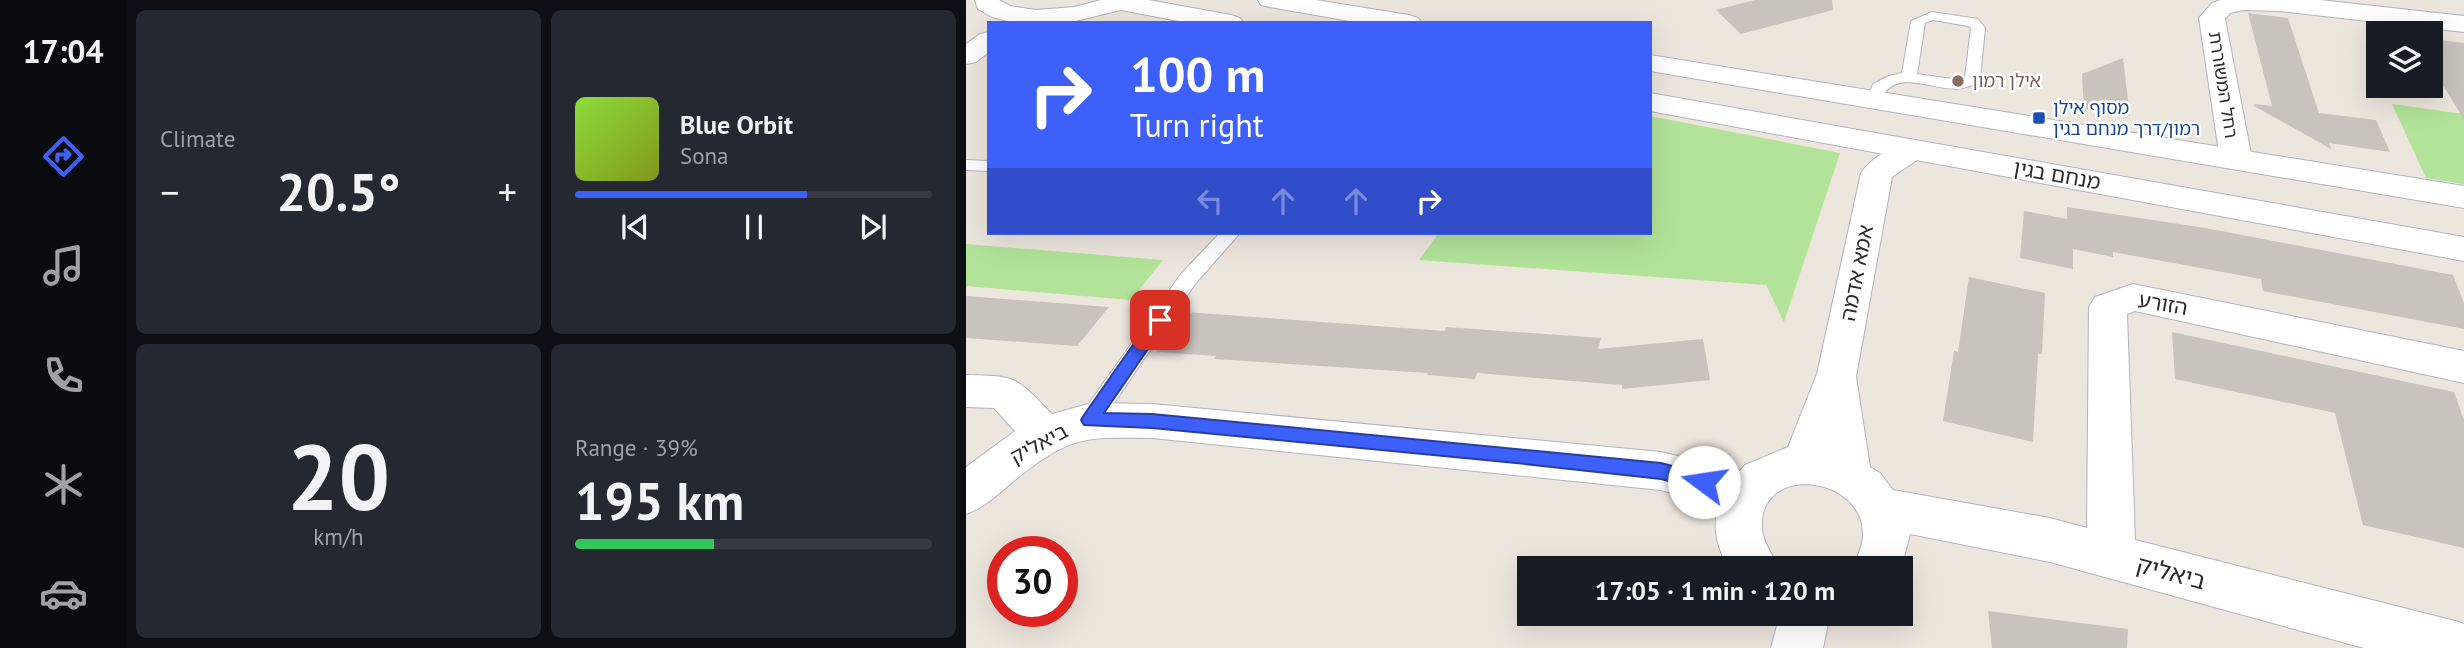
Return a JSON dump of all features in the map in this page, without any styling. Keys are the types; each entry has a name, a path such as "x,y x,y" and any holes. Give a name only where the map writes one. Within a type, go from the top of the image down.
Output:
{"street":[{"path":"987,0 987,4 997,11 1016,20 1062,15 1122,1 1221,21"},
{"path":"1270,0 1397,21"},
{"name":"רחל המשוררת","path":"2236,159 2212,18 2221,8 2242,2 2280,3 2464,24"},
{"path":"966,57 987,41"},
{"name":"מנחם בגין","path":"1652,63 2464,197"},
{"name":"מנחם בגין","path":"1652,102 2464,249"},
{"path":"1850,138 1877,173 1912,149"},
{"name":"אמא אדמה","path":"1804,463 1837,374 1877,173"},
{"name":"הזורע","path":"2111,557 2108,307 2133,297 2464,367"},
{"name":"אמא אדמה","path":"1837,374 1865,491 1887,530 1884,556"},
{"path":"966,391 1004,392 1046,435"},
{"name":"ביאליק","path":"966,494 1011,456 1046,435 1090,420 1152,421 1647,469 1747,493"},
{"path":"1746,556 1738,535 1739,513 1747,493 1772,472 1782,467 1804,463"},
{"name":"ביאליק","path":"1804,463 1828,466 1865,491 2459,648"},
{"path":"1797,648 1802,626"}],"lane":[{"path":"1875,100 1879,87 1895,79 1951,84 1965,83 1972,79 1978,28 1973,22 1932,16 1919,21 1909,79"},
{"path":"966,165 987,166"},
{"path":"1090,420 1188,279 1229,235"}],"green space":[{"path":"2392,104 2464,114 2464,184 2426,178"},
{"path":"1652,116 1840,153 1784,322 1766,285 1419,260 1438,235 1652,235"},
{"path":"966,244 1163,260 1131,300 966,286"}],"building":[{"path":"1755,0 1832,0 1833,10 1741,34 1716,10"},
{"path":"2248,13 2288,18 2319,113 2376,120 2390,152 2329,143 2331,149 2254,106 2272,106"},
{"path":"2443,40 2464,43 2464,120 2443,85"},
{"path":"2123,58 2130,116 2084,109 2082,74"},
{"path":"2067,207 2205,228 2453,275 2464,303 2464,329 2263,291 2261,279 2113,252 2113,257 2073,249 2073,269 2020,258 2024,211 2067,219"},
{"path":"1969,277 2045,293 2033,442 1943,421 1954,351 1958,352"},
{"path":"966,296 1109,307 1077,346 966,338"},
{"path":"1185,312 1445,331 1446,327 1601,338 1598,349 1703,339 1710,380 1622,389 1622,385 1477,373 1475,379 1156,352"},
{"path":"2172,332 2454,392 2464,420 2464,548 2363,525 2335,413 2175,379"},
{"path":"1988,611 2128,629 2127,648 1992,648"}],"place":[{"name":"אילן רמון","path":"1958,81"},
{"name":"מסוף אילן רמון/דרך מנחם בגין","path":"2039,118"}],"route":[{"path":"1160,320 1090,420 1152,421 1516,455 1661,471 1704,482"}]}
